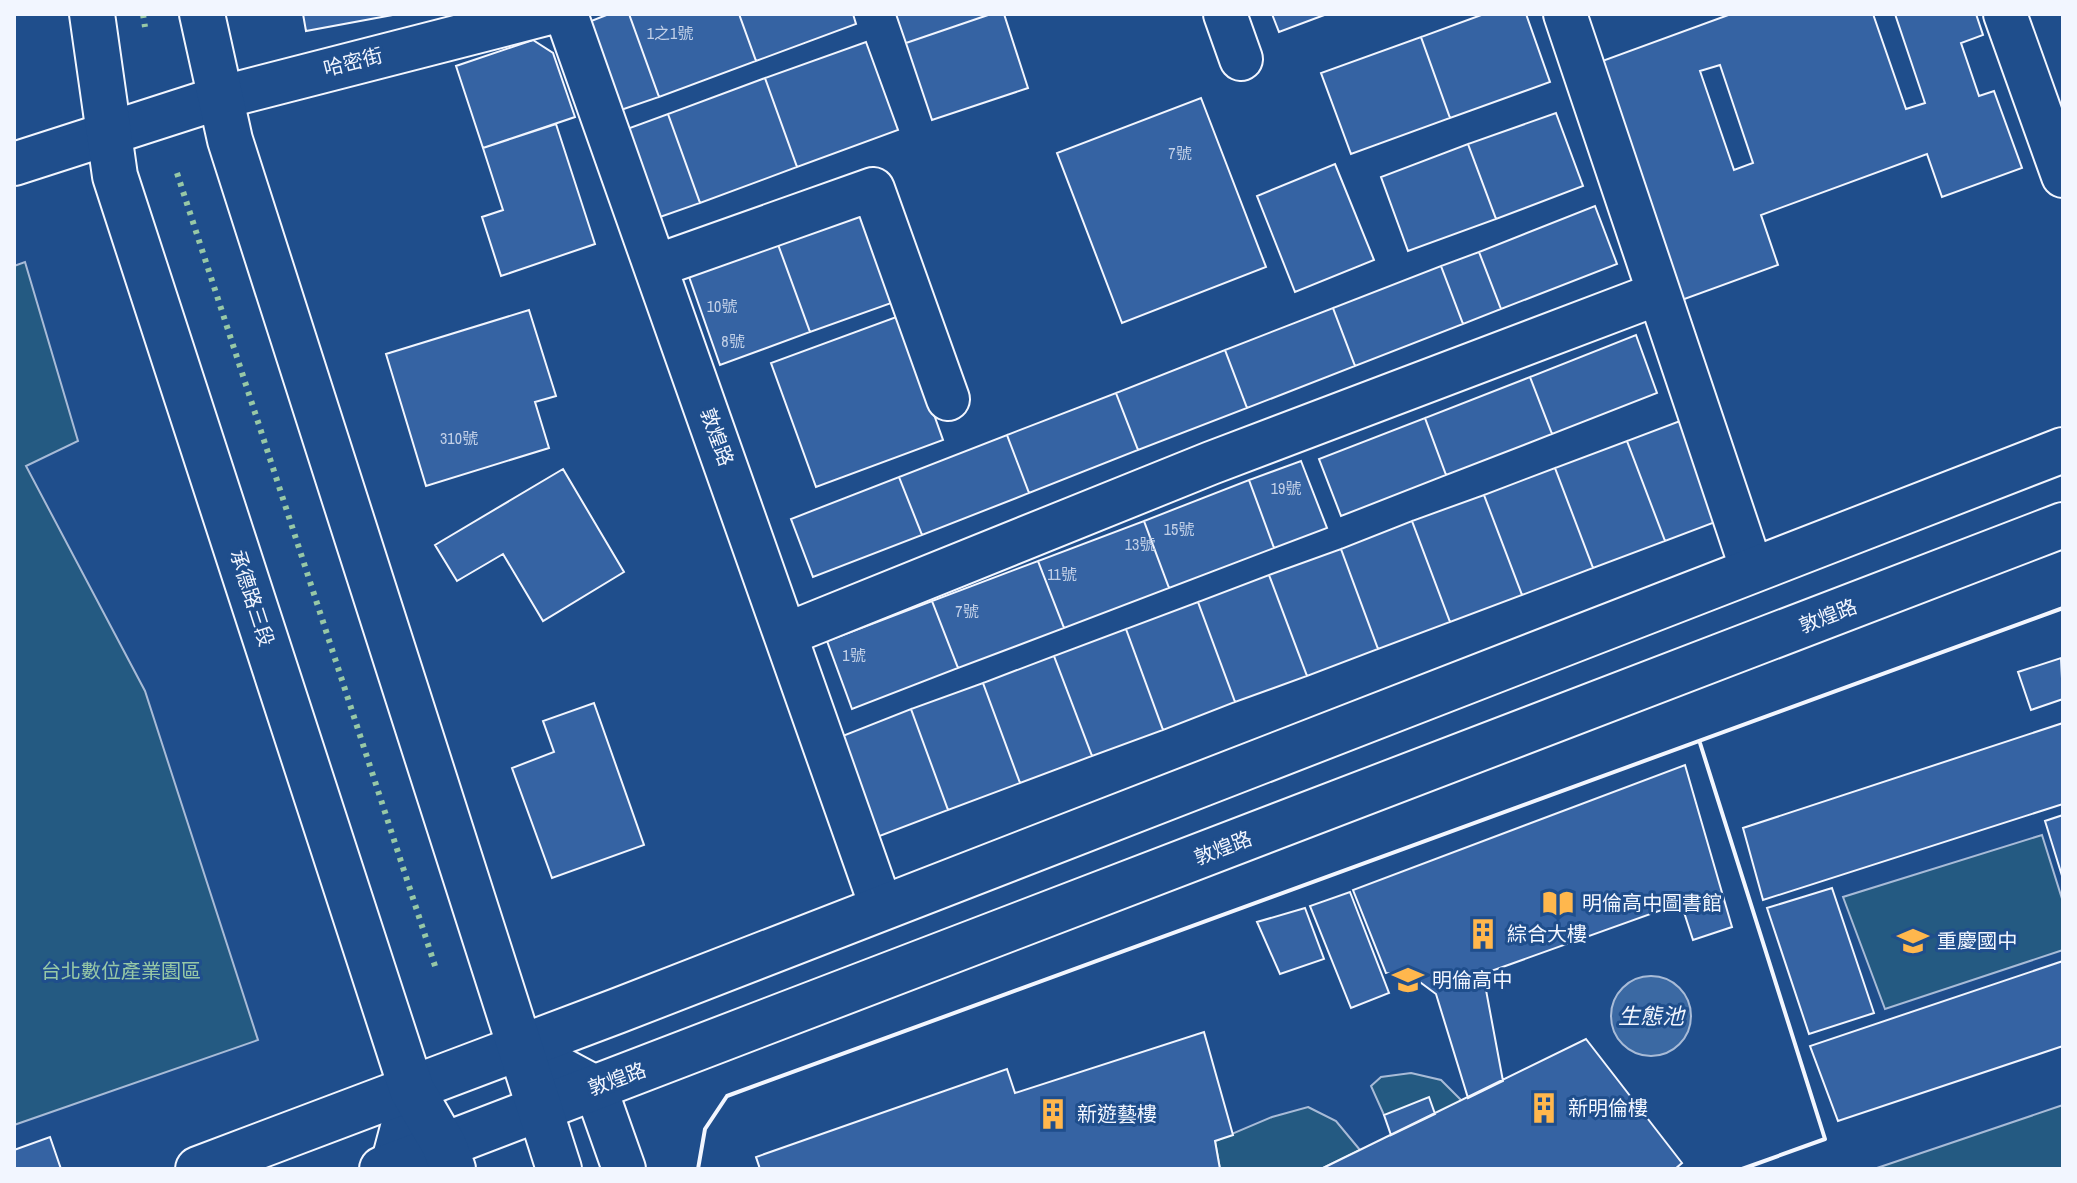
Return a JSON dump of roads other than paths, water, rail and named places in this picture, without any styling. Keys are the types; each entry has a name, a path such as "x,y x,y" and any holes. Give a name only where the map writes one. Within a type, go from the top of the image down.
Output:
{"street":[{"name":"承德路三段","path":"92,14 115,176 412,1090 449,1157"},
{"path":"202,14 234,155 559,1169"},
{"name":"哈密街","path":"14,164 219,98 546,14"},
{"name":"敦煌路","path":"566,14 881,906"},
{"path":"1225,14 1241,59"},
{"path":"1565,14 1752,570"},
{"path":"2005,14 2063,176"},
{"path":"656,266 873,189 948,399"},
{"path":"787,634 1226,457 1657,294"},
{"path":"198,1169 412,1090 2063,450"},
{"name":"敦煌路","path":"388,1168 449,1157 540,1109 595,1087 2063,525"},
{"path":"520,1047 595,1087 624,1169"},
{"path":"388,1168 412,1090"}],"water":[{"name":"生態池","path":"1651,976 1666,979 1679,988 1688,1001 1691,1016 1688,1031 1679,1044 1666,1053 1651,1056 1636,1053 1623,1044 1614,1031 1611,1016 1614,1001 1623,988 1636,979"}],"place":[{"name":"明倫高中圖書館","path":"1558,903"},
{"name":"綜合大樓","path":"1483,934"},
{"name":"重慶國中","path":"1913,941"},
{"name":"明倫高中","path":"1408,980"},
{"name":"新明倫樓","path":"1544,1108"},
{"name":"新遊藝樓","path":"1053,1114"}],"park label":[{"name":"台北數位產業園區","path":"121,971"}]}
